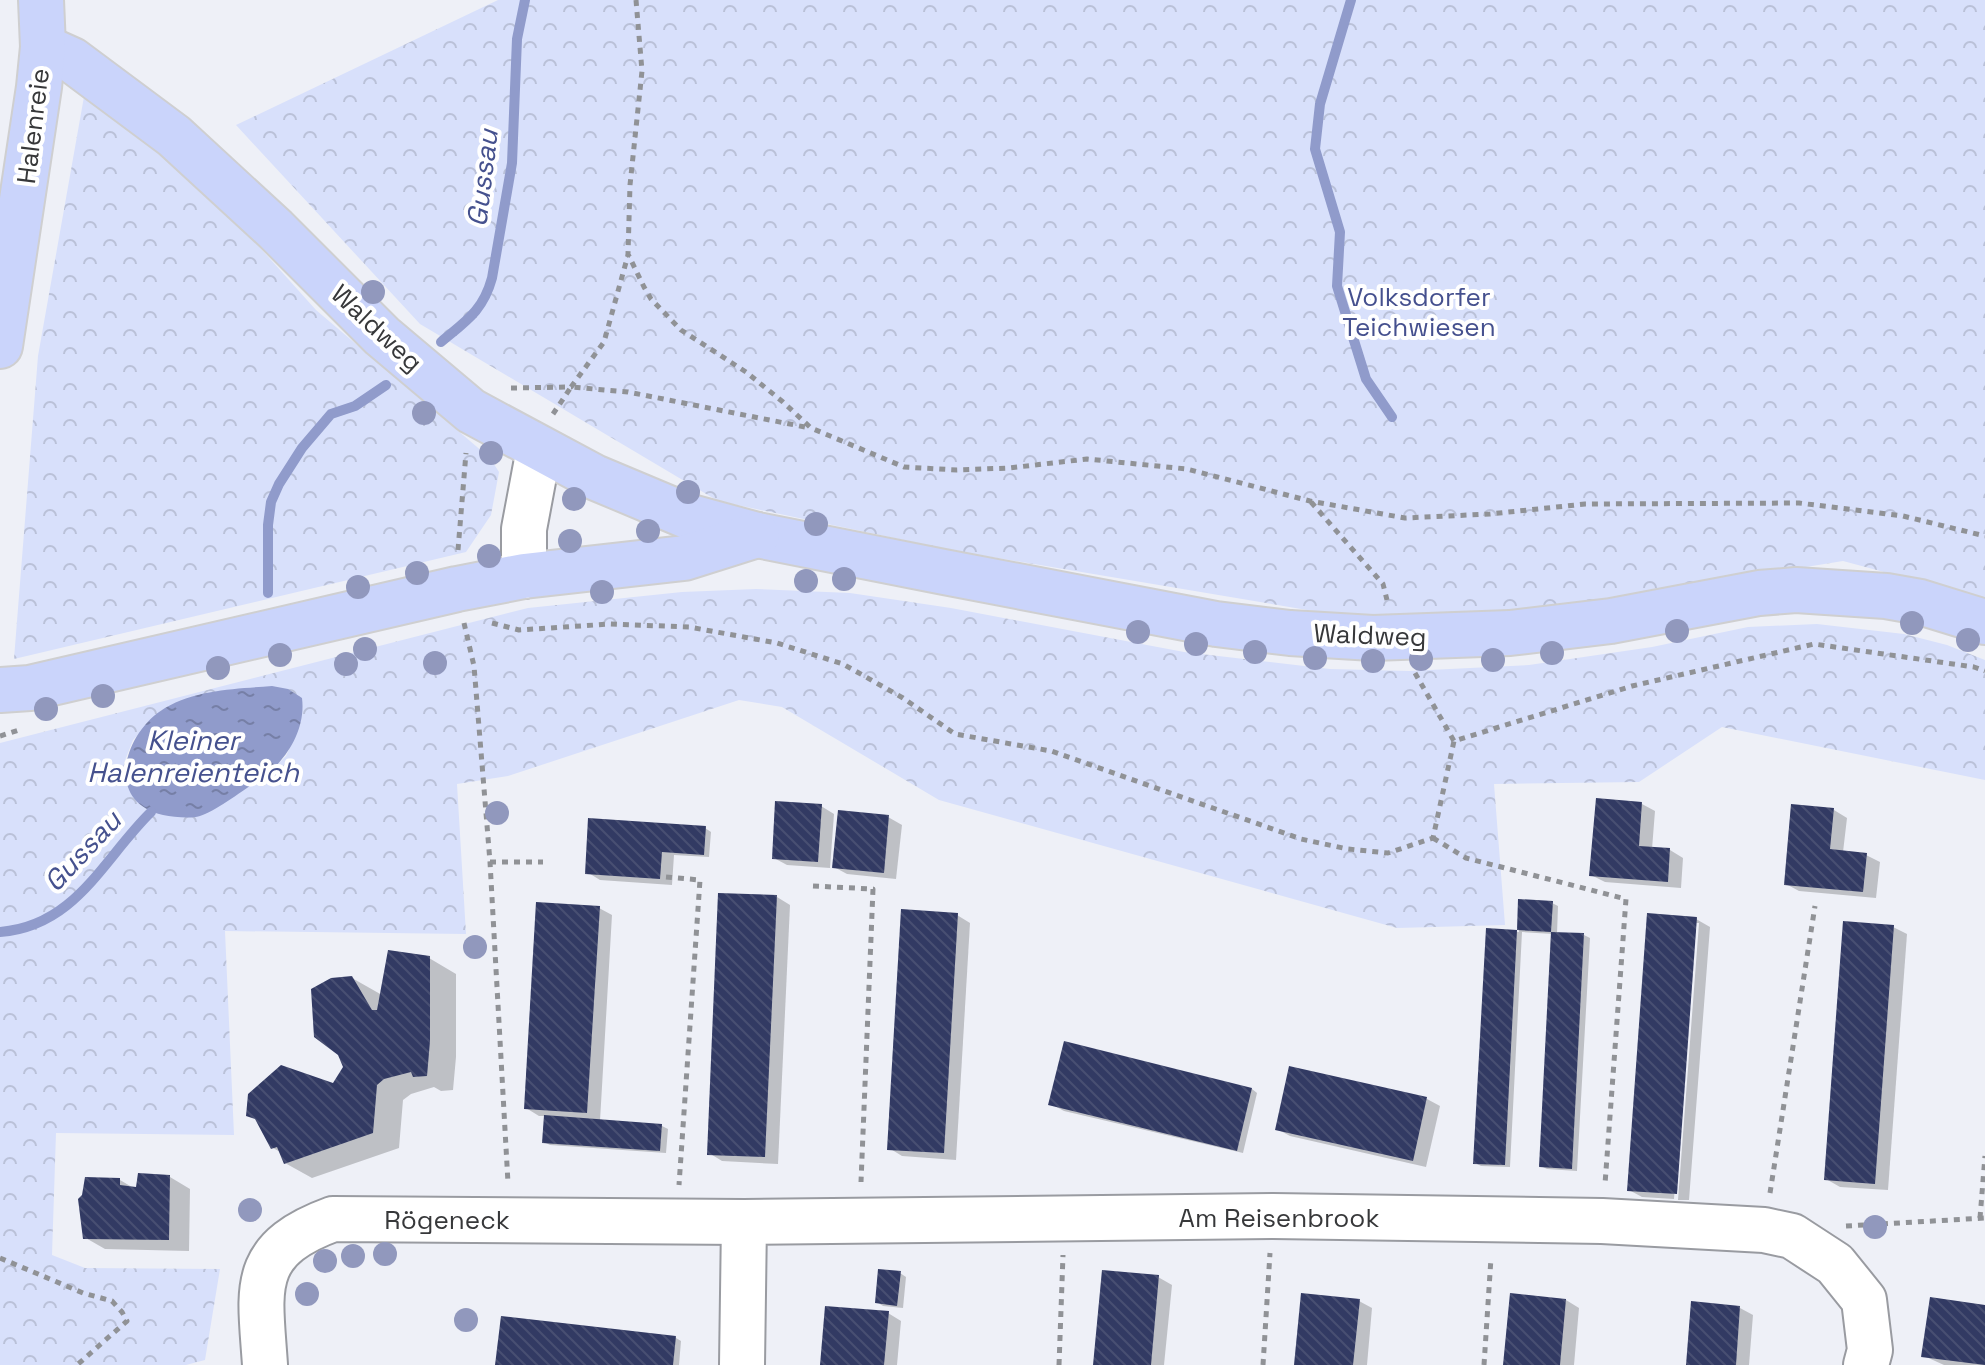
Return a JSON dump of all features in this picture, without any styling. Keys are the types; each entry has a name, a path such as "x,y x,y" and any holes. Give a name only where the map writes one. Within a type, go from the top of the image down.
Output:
{"main road":[{"name":"Halenreie","path":"0,346 30,160 43,47 41,0"},
{"name":"Waldweg","path":"43,47 72,60 174,136 275,229 382,336 471,411 539,449 687,516 757,535 1216,624 1290,633 1398,638 1510,633 1611,621 1745,596 1796,590 1886,596 1920,602 1985,622"},
{"name":"Waldweg","path":"0,690 30,688 460,602 524,576 684,558 757,535"}],"street":[{"path":"524,576 524,529 539,449"},
{"name":"Am Reisenbrook","path":"744,1222 1273,1216 1602,1221 1778,1233 1835,1264 1864,1300 1870,1350 1866,1365"},
{"name":"Rögeneck","path":"265,1365 260,1288 269,1264 290,1241 309,1228 333,1219 744,1222"},
{"path":"742,1365 744,1222"}],"path":[{"path":"636,0 642,71 630,185 628,254 651,299 681,330 746,372 811,428"},
{"path":"539,449 550,419 571,387 628,392 811,428 904,467 983,469 1087,459 1187,469 1310,501 1405,518 1490,514 1585,504 1706,501 1799,503 1903,516 1985,536"},
{"path":"498,388 511,396"},
{"path":"1310,501 1383,584 1401,650 1454,741 1433,838"},
{"path":"460,602 519,630 610,624 689,627 777,643 843,664 903,698 955,734 1051,751 1301,839 1348,849 1388,853 1433,838 1466,858 1626,899 1602,1221"},
{"path":"460,602 474,666 490,862 510,1221"},
{"path":"1454,741 1632,686 1814,644 1985,671"},
{"path":"0,736 28,728"},
{"path":"490,862 543,862"},
{"path":"666,877 700,880 677,1222"},
{"path":"813,886 873,889 860,1223"},
{"path":"1815,906 1778,1233 1982,1218 1985,1156"},
{"path":"1263,1365 1273,1216"},
{"path":"1059,1365 1064,1218"},
{"path":"1484,1365 1493,1221"},
{"path":"0,1258 83,1293 112,1301 122,1312 127,1321 77,1365"}],"green space":[{"name":"Volksdorfer Teichwiesen","path":"498,0 1985,0 1985,599 1843,561 1420,629 956,551 718,501 420,324 236,125"},
{"path":"85,91 192,172 316,310 490,458 499,472 491,515 466,552 14,659 38,356"},
{"path":"756,589 850,593 951,608 1184,652 1330,669 1409,671 1529,665 1652,647 1748,627 1817,624 1904,634 1947,645 1985,660 1985,780 1722,727 1639,782 1494,784 1505,925 1397,928 939,800 782,707 739,700 508,776 457,784 466,934 225,931 234,1135 56,1133 52,1255 85,1268 220,1269 205,1360 186,1365 0,1365 0,743 528,608 682,592","holes":["162,710 299,727 286,756 269,773 200,816 124,763 133,740"]}],"water":[{"name":"Kleiner Halenreienteich","path":"272,686 288,689 302,698 302,710 293,743 272,770 214,809 196,817 163,815 144,808 133,796 127,782 126,766 130,749 150,719 165,708 191,697 217,691"}],"building":[{"path":"1596,798 1642,802 1639,846 1670,848 1668,882 1589,876"},
{"path":"775,801 822,804 818,862 772,859"},
{"path":"1791,804 1834,808 1830,849 1867,853 1863,892 1784,885"},
{"path":"838,810 889,815 884,873 832,868"},
{"path":"588,818 706,826 704,855 662,852 660,879 585,874"},
{"path":"718,893 777,895 765,1157 707,1155"},
{"path":"1518,899 1553,901 1551,932 1517,930"},
{"path":"536,902 600,906 587,1113 524,1109"},
{"path":"901,909 958,913 944,1153 887,1150"},
{"path":"1647,913 1697,917 1677,1194 1627,1191"},
{"path":"1843,921 1894,925 1875,1184 1824,1180"},
{"path":"1486,928 1517,930 1505,1165 1473,1164"},
{"path":"1551,932 1584,933 1572,1169 1539,1167"},
{"path":"388,950 430,956 427,1076 413,1077 411,1072 384,1079 377,1085 373,1133 284,1164 277,1147 271,1149 255,1119 246,1116 248,1094 281,1065 333,1083 343,1067 338,1055 314,1037 311,989 331,978 352,976 372,1010 377,1010"},
{"path":"1064,1041 1252,1088 1237,1151 1048,1105"},
{"path":"1289,1066 1427,1097 1413,1161 1275,1130"},
{"path":"544,1115 662,1124 660,1151 542,1143"},
{"path":"138,1173 170,1175 169,1240 83,1239 78,1199 82,1195 85,1177 120,1178 120,1185 136,1187"},
{"path":"878,1269 901,1271 897,1306 875,1303"},
{"path":"1102,1270 1159,1275 1151,1365 1093,1365"},
{"path":"1301,1293 1360,1299 1353,1365 1294,1365"},
{"path":"1510,1293 1566,1299 1560,1365 1503,1365"},
{"path":"1930,1297 1985,1305 1985,1365 1921,1357"},
{"path":"1691,1301 1740,1306 1736,1365 1686,1365"},
{"path":"825,1306 889,1311 884,1365 820,1365"},
{"path":"501,1316 676,1336 673,1365 495,1365"}],"waterway":[{"name":"Gussau","path":"441,342 478,307 492,278 512,163 517,39 525,0"},
{"path":"1351,0 1320,104 1315,149 1340,232 1337,286 1366,379 1392,417"},
{"name":"Gussau","path":"268,593 268,525 271,502 279,484 302,448 331,414 355,406 386,385"},
{"name":"Gussau","path":"0,932 26,927 69,904 151,812"}]}
